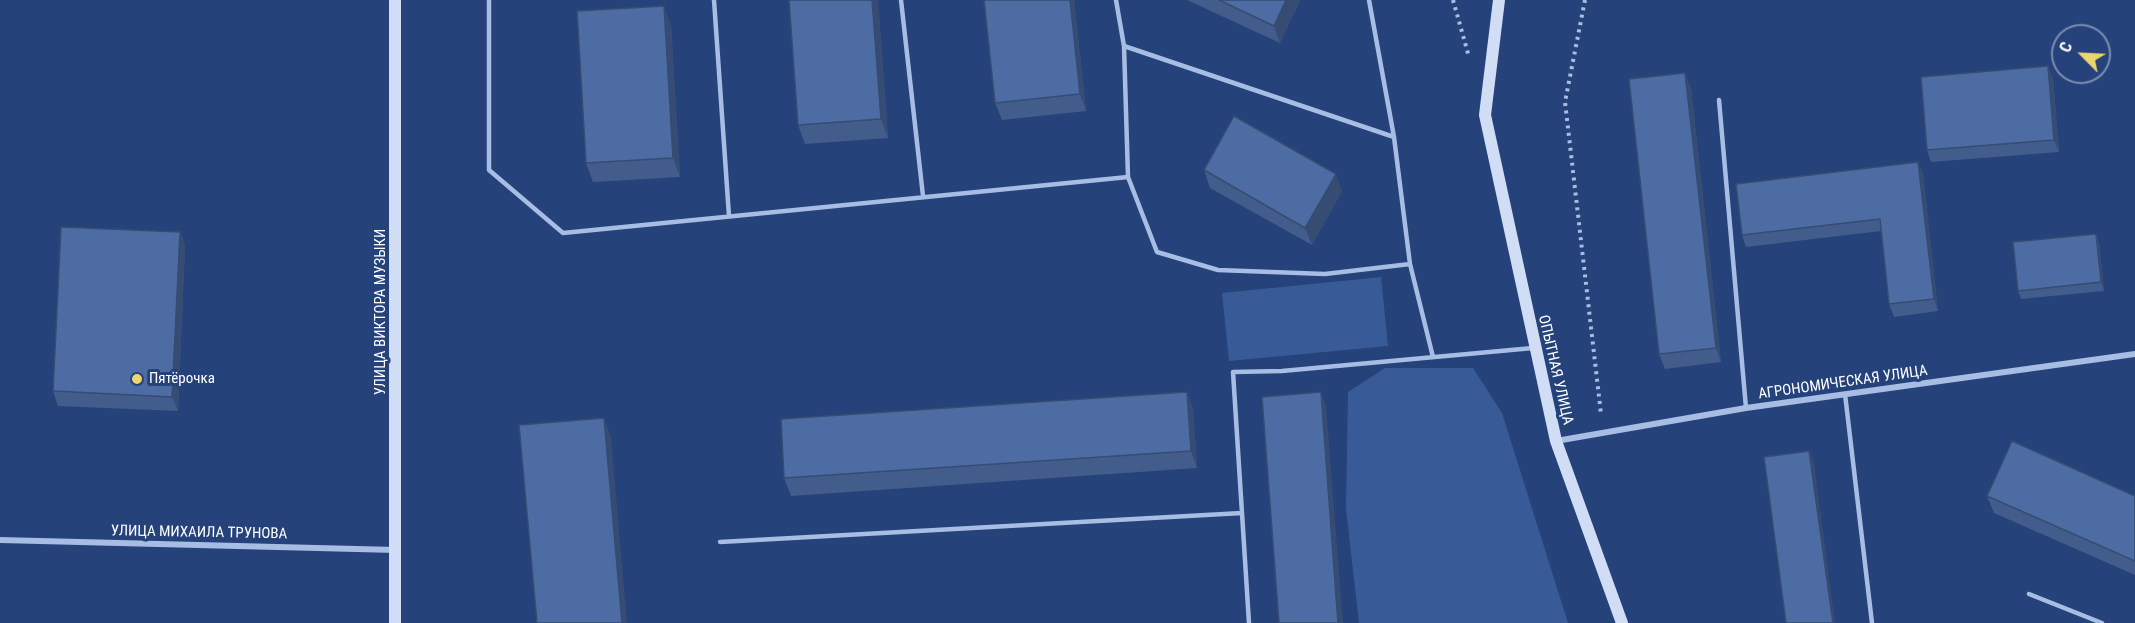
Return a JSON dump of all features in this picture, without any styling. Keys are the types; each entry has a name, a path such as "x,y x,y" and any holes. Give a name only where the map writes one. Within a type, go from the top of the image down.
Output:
{"street":[{"name":"УЛИЦА ВИКТОРА МУЗЫКИ","path":"395,0 395,623"},
{"name":"ОПЫТНАЯ УЛИЦА","path":"1499,0 1485,115 1556,441 1622,623"},
{"name":"АГРОНОМИЧЕСКАЯ УЛИЦА","path":"1556,441 1746,408 2135,354"},
{"name":"УЛИЦА МИХАИЛА ТРУНОВА","path":"0,540 396,550"}],"lane":[{"path":"489,0 489,170 563,233 1128,177"},
{"path":"714,0 729,216"},
{"path":"901,0 923,196"},
{"path":"1116,0 1124,46 1128,177 1157,252 1218,270 1324,274 1410,264"},
{"path":"1369,0 1394,137 1410,264 1433,357"},
{"path":"1124,46 1394,137"},
{"path":"1719,100 1746,408"},
{"path":"1249,623 1233,372 1282,371 1535,348"},
{"path":"1845,394 1872,623"},
{"path":"720,542 1242,513"},
{"path":"2029,594 2102,623"}],"path":[{"path":"1585,0 1565,102 1603,433"}],"shaded area":[{"path":"1381,277 1388,346 1229,361 1222,293"},
{"path":"1385,368 1473,368 1502,413 1568,623 1359,623 1346,509 1348,392"}],"building":[{"path":"789,0 872,0 881,119 798,125"},
{"path":"984,0 1070,0 1080,94 995,103"},
{"path":"1219,0 1286,0 1274,26"},
{"path":"664,6 673,158 586,163 577,11"},
{"path":"2048,66 2054,140 1927,150 1921,77"},
{"path":"1685,73 1716,348 1659,354 1629,79"},
{"path":"1234,116 1336,174 1305,228 1204,170"},
{"path":"1918,162 1934,299 1889,304 1880,219 1742,235 1736,184"},
{"path":"61,227 180,232 172,397 53,391"},
{"path":"2096,234 2101,282 2018,291 2013,242"},
{"path":"1187,392 1191,451 784,478 781,419"},
{"path":"1321,392 1338,623 1279,623 1262,397"},
{"path":"604,418 622,623 537,623 519,425"},
{"path":"2012,441 2135,496 2135,561 1987,496"},
{"path":"1809,451 1833,623 1786,623 1764,457"}],"place":[{"name":"Пятёрочка","path":"137,379"}]}
